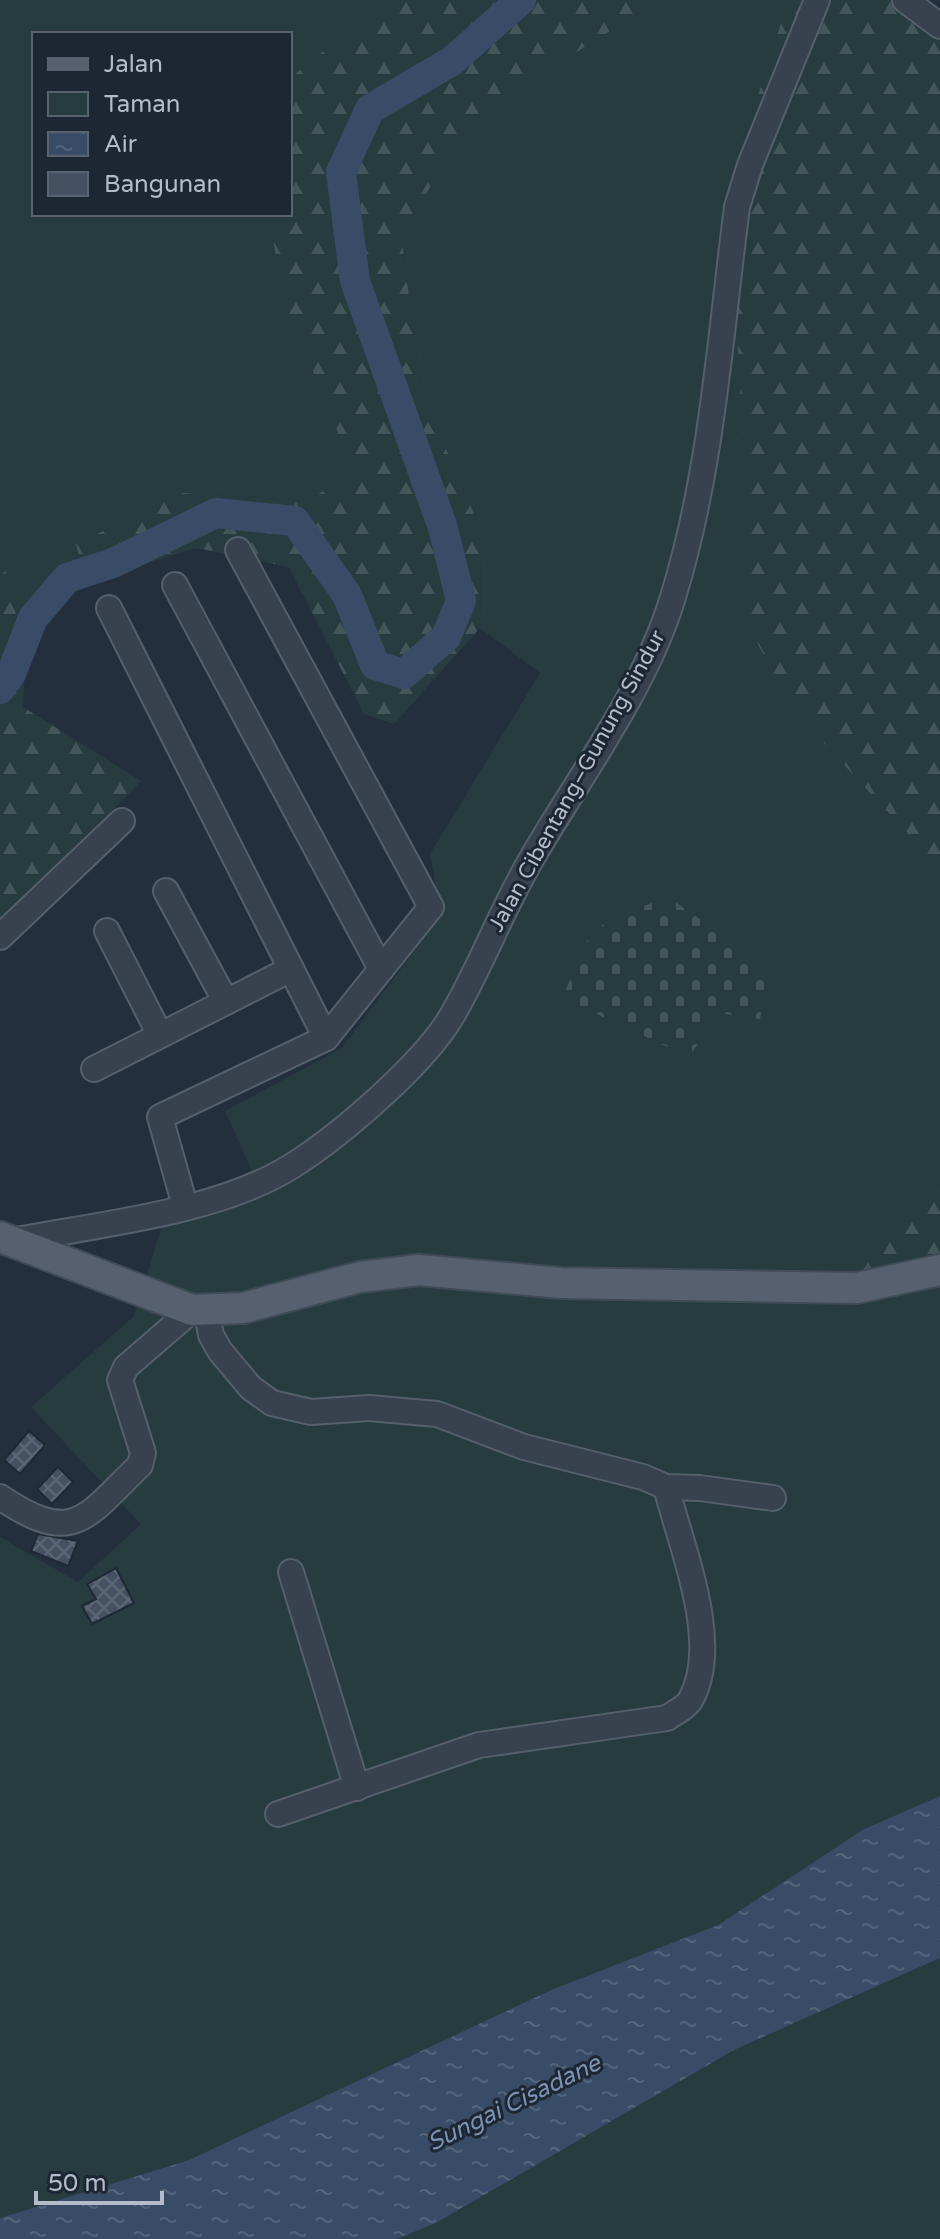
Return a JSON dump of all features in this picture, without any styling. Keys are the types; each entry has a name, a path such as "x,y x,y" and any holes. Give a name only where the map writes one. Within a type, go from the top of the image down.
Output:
{"main road":[{"path":"6,1239 199,1310 243,1308 360,1277 419,1270 561,1283 857,1288 940,1270"}],"street":[{"name":"Jalan Cibentang–Gunung Sindur","path":"6,1239 234,1195 294,1165 413,1065 452,1017 533,856 649,658 673,599 700,491 737,207 817,0"},
{"path":"905,0 940,26"},
{"path":"185,1206 160,1117 326,1038 431,907 238,550"},
{"path":"175,585 381,969"},
{"path":"109,608 326,1038"},
{"path":"0,937 122,821"},
{"path":"166,891 226,1002"},
{"path":"107,931 160,1035"},
{"path":"94,1069 291,969"},
{"path":"0,1497 26,1514 61,1526 84,1519 140,1465 143,1453 120,1380 126,1367 199,1310 220,1351 251,1388 272,1403 311,1412 369,1408 437,1414 524,1447 643,1477 666,1487 700,1488 773,1498"},
{"path":"278,1814 479,1745 667,1718 690,1701 704,1656 702,1625 666,1487"},
{"path":"291,1572 357,1788"}],"green space":[{"path":"0,0 402,0 333,43 292,76 292,32 32,32 32,216 269,216 282,296 354,472 307,501 183,493 76,544 85,581 25,653 5,568 0,563"},
{"path":"402,0 660,0 476,115 401,233 421,391 481,530 480,628 394,724 364,714 289,567 197,548 85,581 76,544 183,493 307,501 354,472 282,296 269,216 292,216 292,76 333,43"},
{"path":"660,0 788,0 730,186 940,868 940,1184 838,1278 940,1259 940,1796 864,1829 718,1925 551,1990 189,2160 0,2218 0,1537 78,1582 141,1524 31,1407 134,1316 167,1210 255,1178 225,1111 342,1048 441,915 430,854 540,673 480,628 481,530 421,391 401,233 476,115"},
{"path":"788,0 897,0 940,32 940,868 792,709 752,633 730,185"},
{"path":"0,563 5,568 25,653 23,707 141,781 0,927"},
{"path":"667,896 769,968 760,1019 719,1013 689,1057 562,998 592,930"},
{"path":"940,1184 940,1259 836,1279"},
{"path":"940,1958 940,2239 397,2239 436,2223 734,2050"}],"water":[{"name":"Sungai Cisadane","path":"940,1796 940,1958 734,2050 436,2223 397,2239 0,2239 0,2218 189,2160 551,1990 718,1925 864,1829"}],"building":[{"path":"29,1431 45,1445 20,1474 4,1460"},
{"path":"58,1467 73,1482 52,1504 37,1489"},
{"path":"38,1534 78,1541 68,1566 31,1551"},
{"path":"116,1568 134,1603 92,1624 82,1606 96,1599 87,1584"}],"waterway":[{"path":"0,689 11,674 33,618 67,578 113,563 216,513 295,521 347,595 375,665 404,674 446,637 461,601 443,528 355,281 341,172 370,109 452,61 521,0"}]}
